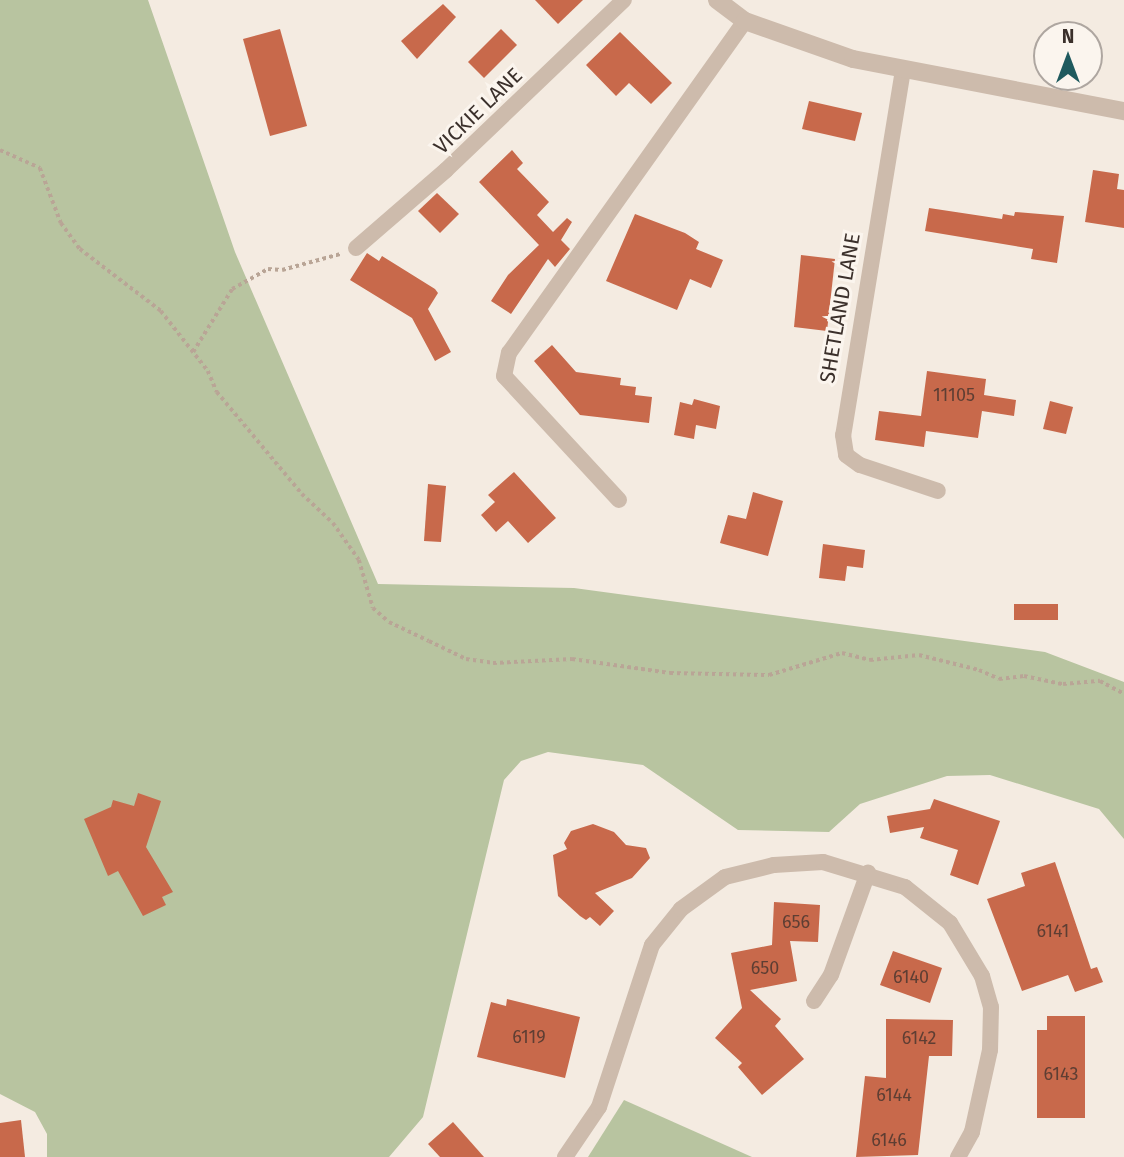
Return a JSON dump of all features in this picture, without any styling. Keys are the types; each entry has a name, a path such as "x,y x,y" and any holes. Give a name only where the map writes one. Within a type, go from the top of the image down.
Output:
{"street":[{"name":"VICKIE LANE","path":"356,248 446,170 624,0"},
{"path":"717,0 745,20 853,59 903,71 1124,111"},
{"path":"619,500 505,376 509,353 745,20"},
{"name":"SHETLAND LANE","path":"903,71 843,435 846,456 860,465 938,491"},
{"path":"565,1157 599,1107 653,945 681,909 725,877 774,865 823,862 868,873 905,887 950,923 982,976 991,1007 990,1050 972,1132 958,1157"},
{"path":"814,1002 831,975 868,873"}],"path":[{"path":"0,150 40,168 61,223 80,249 145,297 193,352 217,392 350,545 373,608 389,622 466,659 493,663 572,659 655,672 769,675 842,653 870,660 919,655 999,679 1024,676 1063,684 1100,681 1124,694"},
{"path":"193,352 232,289 268,269 313,263 356,248"}],"green space":[{"path":"0,0 148,0 235,252 378,584 574,588 1045,652 1124,682 1124,839 1099,809 990,775 947,776 860,804 829,832 738,830 643,765 548,752 521,761 504,780 423,1117 389,1157 47,1157 47,1134 35,1112 0,1094"},
{"path":"624,1100 752,1157 588,1157"}],"building":[{"path":"535,0 583,0 558,24"},
{"path":"443,4 456,17 417,59 401,41"},
{"path":"280,29 307,126 270,136 243,39"},
{"path":"501,29 517,45 484,78 468,62"},
{"path":"620,32 672,83 651,104 629,83 616,96 586,65"},
{"path":"809,101 862,113 855,141 802,129"},
{"path":"512,150 523,163 517,169 549,202 537,215 553,232 567,218 572,222 561,240 570,249 555,267 548,259 511,314 491,301 508,275 539,245 479,182"},
{"path":"1093,170 1119,174 1117,189 1124,190 1124,228 1085,222"},
{"path":"437,193 459,214 440,233 418,211"},
{"path":"929,208 1002,219 1003,214 1014,216 1015,212 1064,216 1057,263 1031,259 1033,249 925,231"},
{"path":"635,214 685,233 699,242 696,249 723,260 711,288 690,279 677,310 606,281"},
{"path":"367,253 379,261 382,256 435,289 438,293 428,309 451,352 435,361 412,318 350,280"},
{"path":"801,255 835,259 827,331 794,327"},
{"path":"552,345 576,372 621,378 620,385 636,387 635,395 652,397 649,423 580,415 534,361"},
{"path":"927,371 986,379 984,395 1016,400 1014,416 982,411 978,438 926,431 924,447 875,440 879,411 921,416"},
{"path":"694,399 720,406 716,429 696,425 694,439 674,435 680,402 692,405"},
{"path":"1050,401 1073,407 1066,434 1043,429"},
{"path":"514,472 556,518 528,543 508,521 496,532 481,515 495,502 488,495"},
{"path":"428,484 446,486 441,542 424,541"},
{"path":"753,492 783,501 768,556 720,543 728,515 746,519"},
{"path":"823,544 865,550 863,568 847,566 845,581 819,578"},
{"path":"1014,604 1058,604 1058,620 1014,620"},
{"path":"138,793 161,801 146,847 173,892 162,897 166,905 143,916 118,871 108,876 84,819 111,807 113,800 134,806"},
{"path":"934,799 1000,821 978,885 950,875 958,850 920,838 924,827 890,833 887,816 930,809"},
{"path":"593,824 614,832 626,845 646,848 650,858 632,878 595,893 614,911 600,926 590,917 586,920 580,916 558,896 553,855 567,849 564,843 571,831"},
{"path":"1055,862 1091,969 1097,967 1103,982 1075,992 1068,975 1022,991 987,899 1025,886 1021,873"},
{"path":"774,902 820,905 818,942 790,941 797,981 750,990 781,1019 775,1026 804,1059 762,1095 738,1067 742,1063 715,1038 742,1008 731,953 772,945"},
{"path":"893,951 942,968 930,1003 880,985"},
{"path":"507,999 580,1017 565,1078 477,1057 491,1002 506,1006"},
{"path":"1047,1016 1085,1016 1085,1118 1037,1118 1037,1030 1047,1030"},
{"path":"886,1019 953,1020 952,1056 929,1056 918,1155 856,1157 865,1076 886,1078"},
{"path":"21,1120 25,1157 0,1157 0,1123"},
{"path":"453,1122 484,1157 440,1157 428,1144"}]}
